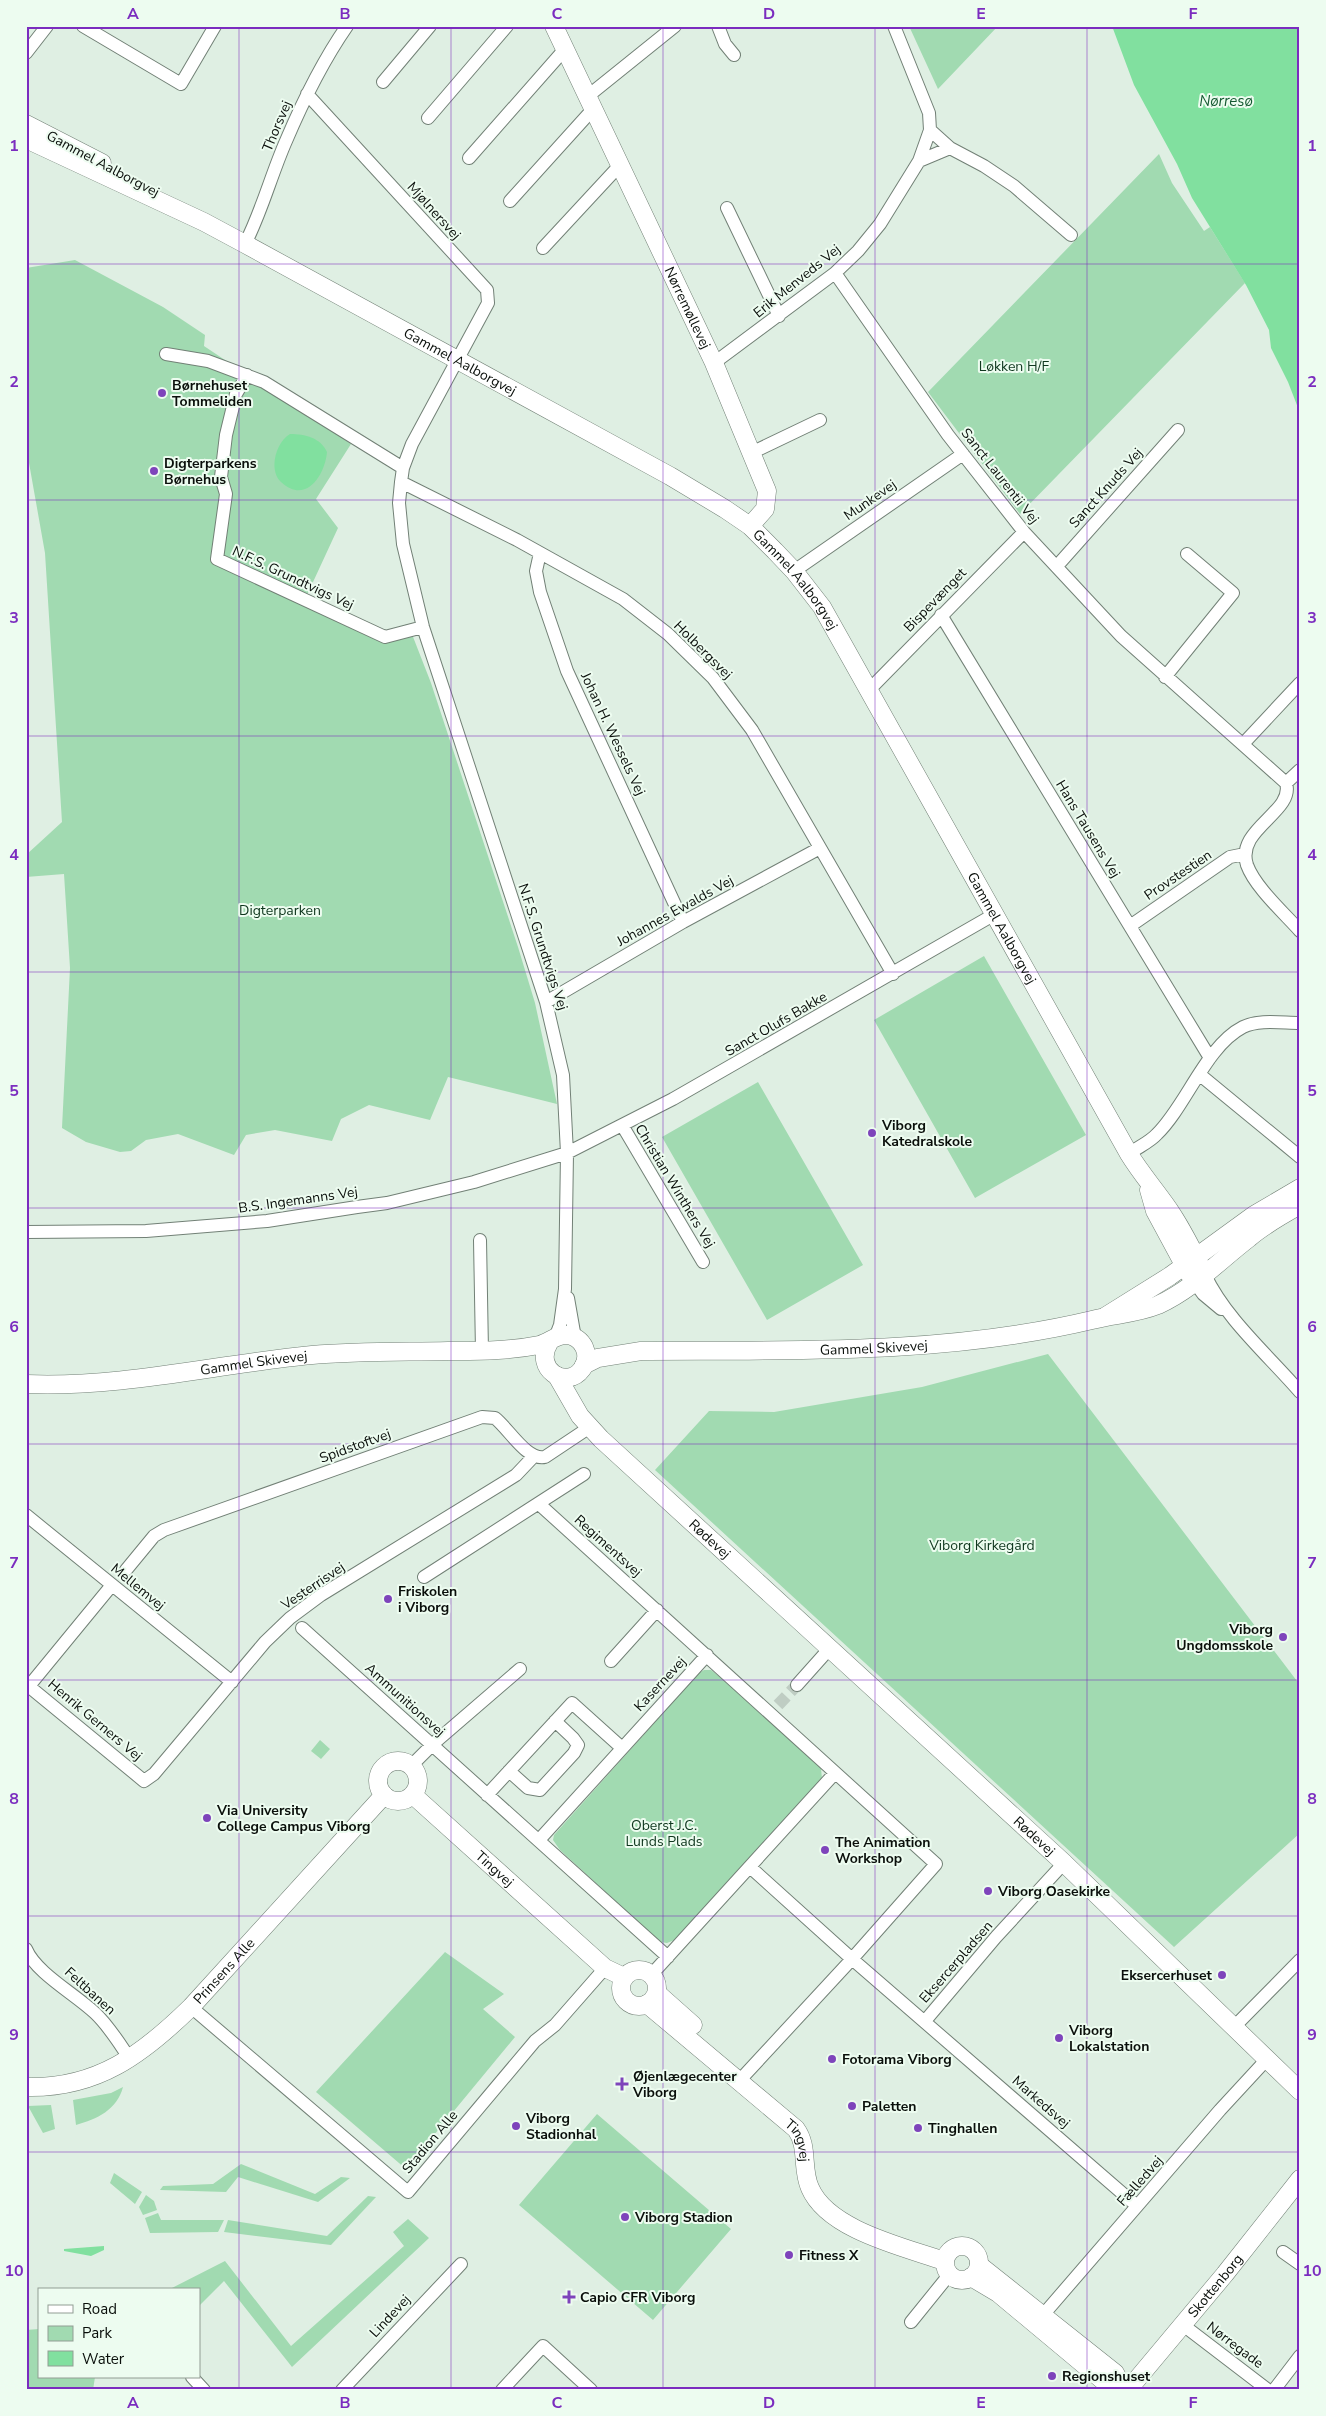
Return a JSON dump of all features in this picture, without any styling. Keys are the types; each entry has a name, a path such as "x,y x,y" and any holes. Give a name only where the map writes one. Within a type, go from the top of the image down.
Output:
{"street":[{"path":"26,53 47,26"},
{"path":"83,26 181,84 215,26"},
{"name":"Thorsvej","path":"245,244 307,94 330,50 347,26"},
{"path":"383,82 430,26"},
{"path":"428,118 507,26"},
{"name":"Nørremøllevej","path":"554,26 714,363 767,491 768,499 765,509 750,526"},
{"path":"510,201 591,102 675,26"},
{"path":"718,26 725,44 734,55"},
{"name":"Erik Menveds Vej","path":"714,363 835,273 858,251 880,224 919,161 930,130 929,112 894,26"},
{"path":"469,158 565,50"},
{"name":"Mjølnersvej","path":"307,94 487,290 488,303 457,360"},
{"name":"Gammel Aalborgvej","path":"26,124 171,200 204,222"},
{"path":"930,130 950,148 984,166 1014,186 1071,235"},
{"name":"Gammel Aalborgvej","path":"26,139 204,222 670,476 750,526 794,571 822,607 1129,1154 1146,1180 1166,1205 1190,1261 1200,1279"},
{"path":"919,161 950,148"},
{"path":"542,248 620,165"},
{"path":"727,208 779,316"},
{"name":"Sanct Laurentii Vej","path":"835,273 963,454 1024,532 1121,636 1286,783"},
{"path":"166,354 208,361 264,382 402,468"},
{"name":"N.F.S. Grundtvigs Vej","path":"457,360 412,444 402,468 399,504 403,544 423,627 546,1002 563,1075 567,1153 565,1289 559,1329 552,1340"},
{"name":"N.F.S. Grundtvigs Vej","path":"247,375 236,394 226,435 221,477 226,494 217,559 385,637 423,627"},
{"path":"751,453 820,420"},
{"name":"Sanct Knuds Vej","path":"1057,566 1178,430"},
{"name":"Munkevej","path":"794,571 963,454"},
{"name":"Holbergsvej","path":"401,482 540,553 624,599 668,634 713,678 752,730 893,974"},
{"name":"Bispevænget","path":"868,691 1024,532"},
{"name":"Johan H. Wessels Vej","path":"540,553 536,571 537,578 567,671 683,922"},
{"path":"1165,677 1233,593 1187,554"},
{"name":"Hans Tausens Vej","path":"941,615 1210,1058"},
{"path":"1243,744 1300,683"},
{"path":"1300,770 1286,783 1287,794 1249,840 1245,854 1250,872 1265,892 1300,930"},
{"name":"Johannes Ewalds Vej","path":"546,1002 683,922 820,848"},
{"name":"Provstestien","path":"1130,926 1230,858 1245,854"},
{"name":"Sanct Olufs Bakke","path":"567,1153 681,1095 995,914"},
{"path":"1129,1154 1158,1134 1210,1058 1227,1038 1244,1027 1262,1023 1300,1023"},
{"path":"1199,1074 1300,1157"},
{"name":"Christian Winthers Vej","path":"622,1125 703,1262"},
{"name":"B.S. Ingemanns Vej","path":"26,1232 146,1231 267,1221 357,1208 388,1203 474,1182 567,1153"},
{"name":"Gammel Skivevej","path":"1106,1316 1147,1292 1254,1215 1300,1188"},
{"name":"Gammel Skivevej","path":"581,1369 598,1358 641,1351 905,1347 1066,1326 1106,1316 1129,1314 1157,1305 1182,1292 1250,1237 1300,1205"},
{"path":"480,1240 482,1351"},
{"path":"1200,1279 1203,1294 1235,1320 1300,1392"},
{"name":"N.F.S. Grundtvigs Vej","path":"565,1289 578,1340"},
{"path":"565,1335 578,1340 586,1353 581,1369 569,1377 551,1370 544,1352 552,1340 565,1335"},
{"name":"Gammel Skivevej","path":"26,1384 122,1380 312,1355 500,1351 552,1340"},
{"name":"Gammel Skivevej","path":"578,1340 641,1351"},
{"name":"Gammel Skivevej","path":"500,1351 532,1358 551,1370"},
{"name":"Rødevej","path":"581,1369 576,1387 590,1427"},
{"name":"Rødevej","path":"551,1370 572,1404 590,1427 1064,1863 1235,2026 1300,2091"},
{"name":"Spidstoftvej","path":"126,1570 154,1536 164,1530 482,1417 489,1416 499,1421 534,1456"},
{"path":"534,1456 545,1457 590,1427"},
{"name":"Vesterrisvej","path":"144,1780 154,1774 265,1642 290,1618 322,1595 516,1475 534,1456"},
{"path":"424,1577 584,1474"},
{"name":"Regimentsvej","path":"539,1504 707,1655"},
{"name":"Mellemvej","path":"26,1516 232,1682"},
{"path":"28,1685 112,1585"},
{"path":"611,1661 657,1610"},
{"name":"Ammunitionsvej","path":"302,1628 668,1957"},
{"path":"797,1685 830,1648"},
{"name":"Kasernevej","path":"539,1840 707,1655 775,1709 835,1773 936,1864 852,1959"},
{"path":"411,1766 433,1744 520,1669"},
{"name":"Henrik Gerners Vej","path":"28,1685 144,1780"},
{"path":"487,1795 572,1703 622,1748"},
{"path":"509,1771 528,1788 540,1790 569,1759 578,1745 574,1738 554,1721"},
{"path":"394,1762 406,1763 411,1766 415,1771 418,1783 413,1795 398,1801 384,1795 379,1783 384,1768 394,1762"},
{"path":"652,1974 835,1773"},
{"name":"Prinsens Alle","path":"26,2088 81,2080 130,2060 160,2038 191,2007 384,1795"},
{"name":"Tingvej","path":"413,1795 605,1968 624,1977"},
{"name":"Eksercerpladsen","path":"852,1959 925,2021 996,1937 1064,1863"},
{"path":"743,2076 852,1959 750,1867"},
{"name":"Feltbanen","path":"26,1949 34,1962 95,2012 111,2030 130,2060"},
{"path":"1235,2026 1300,1960"},
{"name":"Stadion Alle","path":"191,2007 408,2192 535,2041 554,2026 605,1968"},
{"path":"640,1969 652,1974 657,1983 652,1999 633,2005 624,1998 621,1988 624,1977 640,1969"},
{"name":"Tingvej","path":"652,1999 743,2076 809,2126 816,2152 816,2173 821,2186 830,2197 852,2216 948,2262"},
{"name":"Markedsvej","path":"925,2021 1137,2206"},
{"name":"Fælledvej","path":"1040,2319 1220,2110 1268,2058"},
{"name":"Skottenborg","path":"1128,2390 1183,2325 1300,2179"},
{"path":"910,2322 959,2246 969,2247 976,2253 975,2271 998,2294 1040,2319 1115,2373 1124,2390"},
{"path":"1283,2252 1300,2264"},
{"path":"948,2262 960,2280 975,2271"},
{"name":"Lindevej","path":"342,2390 461,2264"},
{"path":"1040,2319 1106,2383 1120,2390"},
{"name":"Nørregade","path":"1183,2325 1268,2390"},
{"path":"502,2390 543,2346 591,2390"},
{"path":"1274,2390 1300,2356"},
{"path":"193,2378 204,2390"}],"green space":[{"path":"909,26 998,26 938,89"},
{"name":"Løkken H/F","path":"1159,154 1172,183 1204,231 1210,227 1245,283 1020,514 928,392"},
{"name":"Digterparken","path":"75,260 163,307 205,335 204,346 351,444 316,499 338,528 307,595 383,632 408,624 431,683 518,947 535,1003 557,1104 448,1077 430,1120 369,1105 341,1119 332,1141 275,1130 246,1135 234,1155 178,1134 146,1140 131,1151 120,1152 86,1142 62,1128 70,968 64,874 26,877 26,855 62,822 45,553 26,446 26,268"},
{"path":"984,956 1086,1135 975,1198 874,1020"},
{"path":"758,1082 863,1265 767,1320 662,1137"},
{"name":"Viborg Kirkegård","path":"1048,1354 1300,1685 1300,1833 1174,1947 655,1470 709,1411 774,1412 922,1387"},
{"name":"Oberst J.C. Lunds Plads","path":"704,1670 711,1670 720,1677 821,1768 822,1779 677,1939 667,1943 660,1942 560,1850 553,1840 554,1835 699,1673"},
{"path":"320,1740 330,1749 321,1759 311,1751"},
{"path":"445,1952 504,1994 483,2009 515,2037 406,2169 316,2092"},
{"path":"123,2087 111,2108 91,2120 76,2125 73,2100 111,2093"},
{"path":"51,2105 55,2129 43,2133 28,2106"},
{"name":"Viborg Stadion","path":"597,2114 731,2229 653,2320 519,2205"},
{"path":"241,2164 315,2194 341,2177 350,2178 318,2202 238,2177 226,2192 160,2190 163,2186 213,2184"},
{"path":"114,2173 142,2192 135,2204 110,2183"},
{"path":"146,2195 154,2201 157,2210 143,2215 139,2207"},
{"path":"368,2196 376,2197 331,2245 224,2232 228,2220 327,2236"},
{"path":"158,2213 161,2220 224,2220 218,2232 150,2233 145,2218"},
{"path":"408,2219 429,2238 292,2367 224,2281 200,2305 200,2288 172,2288 225,2261 291,2346 404,2246 393,2232"},
{"path":"38,2329 38,2378 95,2378 93,2390 26,2390 26,2330"}],"water":[{"name":"Nørresø","path":"1112,26 1300,26 1300,413 1288,382 1271,348 1269,330 1246,285 1192,198 1177,164 1134,85"},
{"path":"290,434 317,440 327,452 318,478 306,489 290,488 281,482 275,471 275,456 281,443"},
{"path":"104,2246 104,2250 91,2256 64,2251 64,2249"}],"tunnel":[{"path":"778,1705 797,1685"}],"place":[{"name":"Børnehuset Tommeliden","path":"162,393"},
{"name":"Digterparkens Børnehus","path":"154,471"},
{"name":"Viborg Katedralskole","path":"872,1133"},
{"name":"Friskolen i Viborg","path":"388,1599"},
{"name":"Viborg Ungdomsskole","path":"1283,1637"},
{"name":"Via University College Campus Viborg","path":"207,1818"},
{"name":"The Animation Workshop","path":"825,1850"},
{"name":"Viborg Oasekirke","path":"988,1891"},
{"name":"Eksercerhuset","path":"1222,1975"},
{"name":"Viborg Lokalstation","path":"1059,2038"},
{"name":"Fotorama Viborg","path":"832,2059"},
{"name":"Øjenlægecenter Viborg","path":"622,2084"},
{"name":"Paletten","path":"852,2106"},
{"name":"Viborg Stadionhal","path":"516,2126"},
{"name":"Tinghallen","path":"918,2128"},
{"name":"Viborg Stadion","path":"625,2217"},
{"name":"Fitness X","path":"789,2255"},
{"name":"Capio CFR Viborg","path":"569,2297"},
{"name":"Regionshuset","path":"1052,2376"}]}
